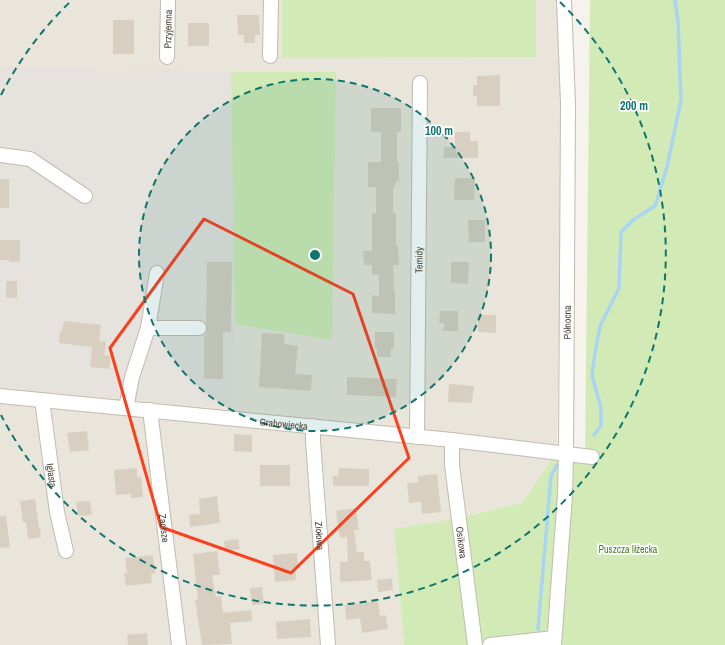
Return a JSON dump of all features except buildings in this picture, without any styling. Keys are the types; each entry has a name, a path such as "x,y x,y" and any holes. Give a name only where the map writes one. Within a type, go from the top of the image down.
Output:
{"street":[{"name":"Przyjemna","path":"167,57 168,0"},
{"path":"270,56 271,0"},
{"name":"Północna","path":"554,642 565,495 566,454 568,104 564,0"},
{"name":"Temidy","path":"417,437 420,83"},
{"path":"0,156 30,159 85,196"},
{"path":"126,408 132,377 148,328 157,273"},
{"path":"148,328 199,328"},
{"name":"Grabowiecka","path":"0,396 452,440 592,457"},
{"name":"Iglasta","path":"42,400 57,512 66,551"},
{"name":"Zacisze","path":"150,410 179,645"},
{"name":"Ziołowa","path":"313,426 328,645"},
{"name":"Osikowa","path":"452,440 452,465 475,645"},
{"path":"490,645 554,642"}],"highlighted area":[{"path":"204,219 353,294 409,458 291,573 161,527 110,348"}],"shaded area":[{"path":"0,0 564,0 557,452 522,503 454,519 394,529 404,645 0,645"},
{"path":"0,66 231,72 235,324 233,409 0,387"}],"green space":[{"path":"282,0 536,0 536,57 282,58"},
{"name":"Puszcza Iłżecka","path":"590,0 725,0 725,645 404,645 394,529 454,519 522,503 557,452 585,463"},
{"path":"231,72 336,72 332,340 235,324"}],"waterway":[{"path":"594,435 601,426 601,408 592,375 600,326 619,288 621,232 633,220 655,206 667,167 681,100 678,21 675,0"},
{"path":"538,629 551,476 557,465"}]}
